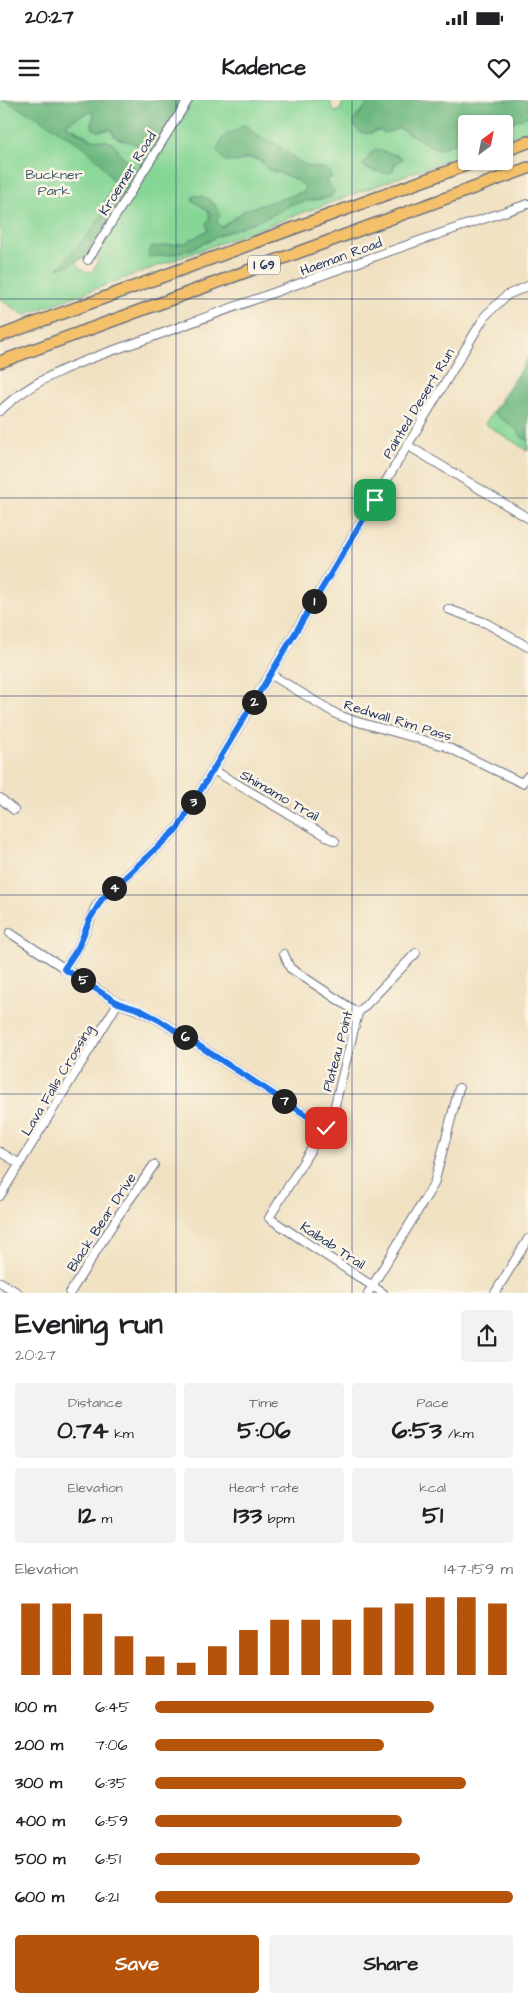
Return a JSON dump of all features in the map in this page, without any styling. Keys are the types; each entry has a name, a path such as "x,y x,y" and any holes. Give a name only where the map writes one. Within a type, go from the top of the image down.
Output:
{"highway":[{"path":"513,148 528,142"},
{"name":"I 69","path":"0,336 458,168"},
{"name":"I 69","path":"0,362 528,168"}],"street":[{"name":"Kroemer Road","path":"88,260 188,100"},
{"name":"Haeman Road","path":"0,411 16,396 48,377 387,252 528,204"},
{"name":"Painted Desert Run","path":"64,969 78,948 98,904 178,828 484,316 507,295 528,286"},
{"path":"408,445 528,518"},
{"path":"448,610 486,623 528,647"},
{"name":"Redwall Rim Pass","path":"270,674 343,717 444,746 522,783 528,776"},
{"name":"Shimamo Trail","path":"213,770 335,841"},
{"path":"0,798 14,810"},
{"path":"10,933 118,1003 140,1010 159,1020 326,1128"},
{"name":"Plateau Point","path":"269,1218 334,1113 358,1013 416,953"},
{"path":"284,954 290,968 358,1013"},
{"name":"Lava Falls Crossing","path":"0,1196 118,1003"},
{"path":"370,1289 434,1184 459,1088"},
{"path":"0,1152 20,1164"},
{"name":"Black Bear Drive","path":"70,1293 118,1216 154,1166"},
{"name":"Kaibab Trail","path":"269,1218 370,1289 383,1293"},
{"path":"495,1293 528,1239"},
{"path":"0,1282 18,1293"}],"green space":[{"name":"Buckner Park","path":"0,100 65,100 64,125 82,114 92,112 94,114 91,123 101,131 111,129 114,136 139,145 143,153 140,162 142,168 133,182 134,176 130,162 122,156 114,144 91,139 73,128 128,163 104,203 116,222 151,166 159,158 193,100 329,100 335,112 340,110 344,100 365,103 367,105 357,115 371,133 392,131 399,128 435,148 441,148 458,142 458,156 24,315 0,299","holes":["242,125 248,126 258,136 273,142 304,164 310,167 324,168 325,180 334,191 331,197 291,204 277,213 215,237 208,242 170,255 177,244 185,243 208,230 208,211 197,204 215,204 217,222 222,227 245,210 304,192 305,186 301,183 278,172 268,170 258,160 251,158 237,162 227,134 236,132","371,153 400,156 395,166 387,173 365,168 363,163 368,160","99,253 96,266 91,272 86,272 77,265 77,261"]},
{"path":"4,100 185,100 162,147 162,153 151,166 140,167 143,153 139,145 117,138 111,129 98,131 92,128 94,115 92,112 82,115 65,125 91,139 114,144 122,156 130,162 134,176 132,184 91,246 81,257 70,264 58,268 91,231 107,208 104,203 115,184 100,162 84,147 40,119"},
{"path":"353,100 528,100 528,116 513,122 513,115 458,115 458,142 441,148 435,148 399,128 386,133 377,130 371,133 361,133 355,127 354,120 367,105 365,102"},
{"path":"528,116 528,131 513,137 513,122"},
{"path":"242,125 248,126 258,136 273,142 304,164 310,167 324,168 330,172 331,178 325,180 334,191 331,197 291,204 277,213 222,234 194,248 170,255 149,257 148,252 152,247 185,243 208,230 206,223 211,216 210,213 192,201 193,196 202,196 213,203 220,214 217,222 222,227 245,210 304,192 305,186 301,183 278,172 268,170 262,162 255,158 245,158 237,162 225,161 217,151 222,139 239,129"},
{"path":"375,149 400,156 403,159 395,164 392,172 377,172 363,166"},
{"path":"528,357 528,451 485,424"},
{"path":"528,362 528,440 522,438 517,430 494,413"}],"route":[{"path":"326,1128 159,1020 140,1010 118,1003 64,969 78,948 95,908 102,899 178,828 375,500"}]}
